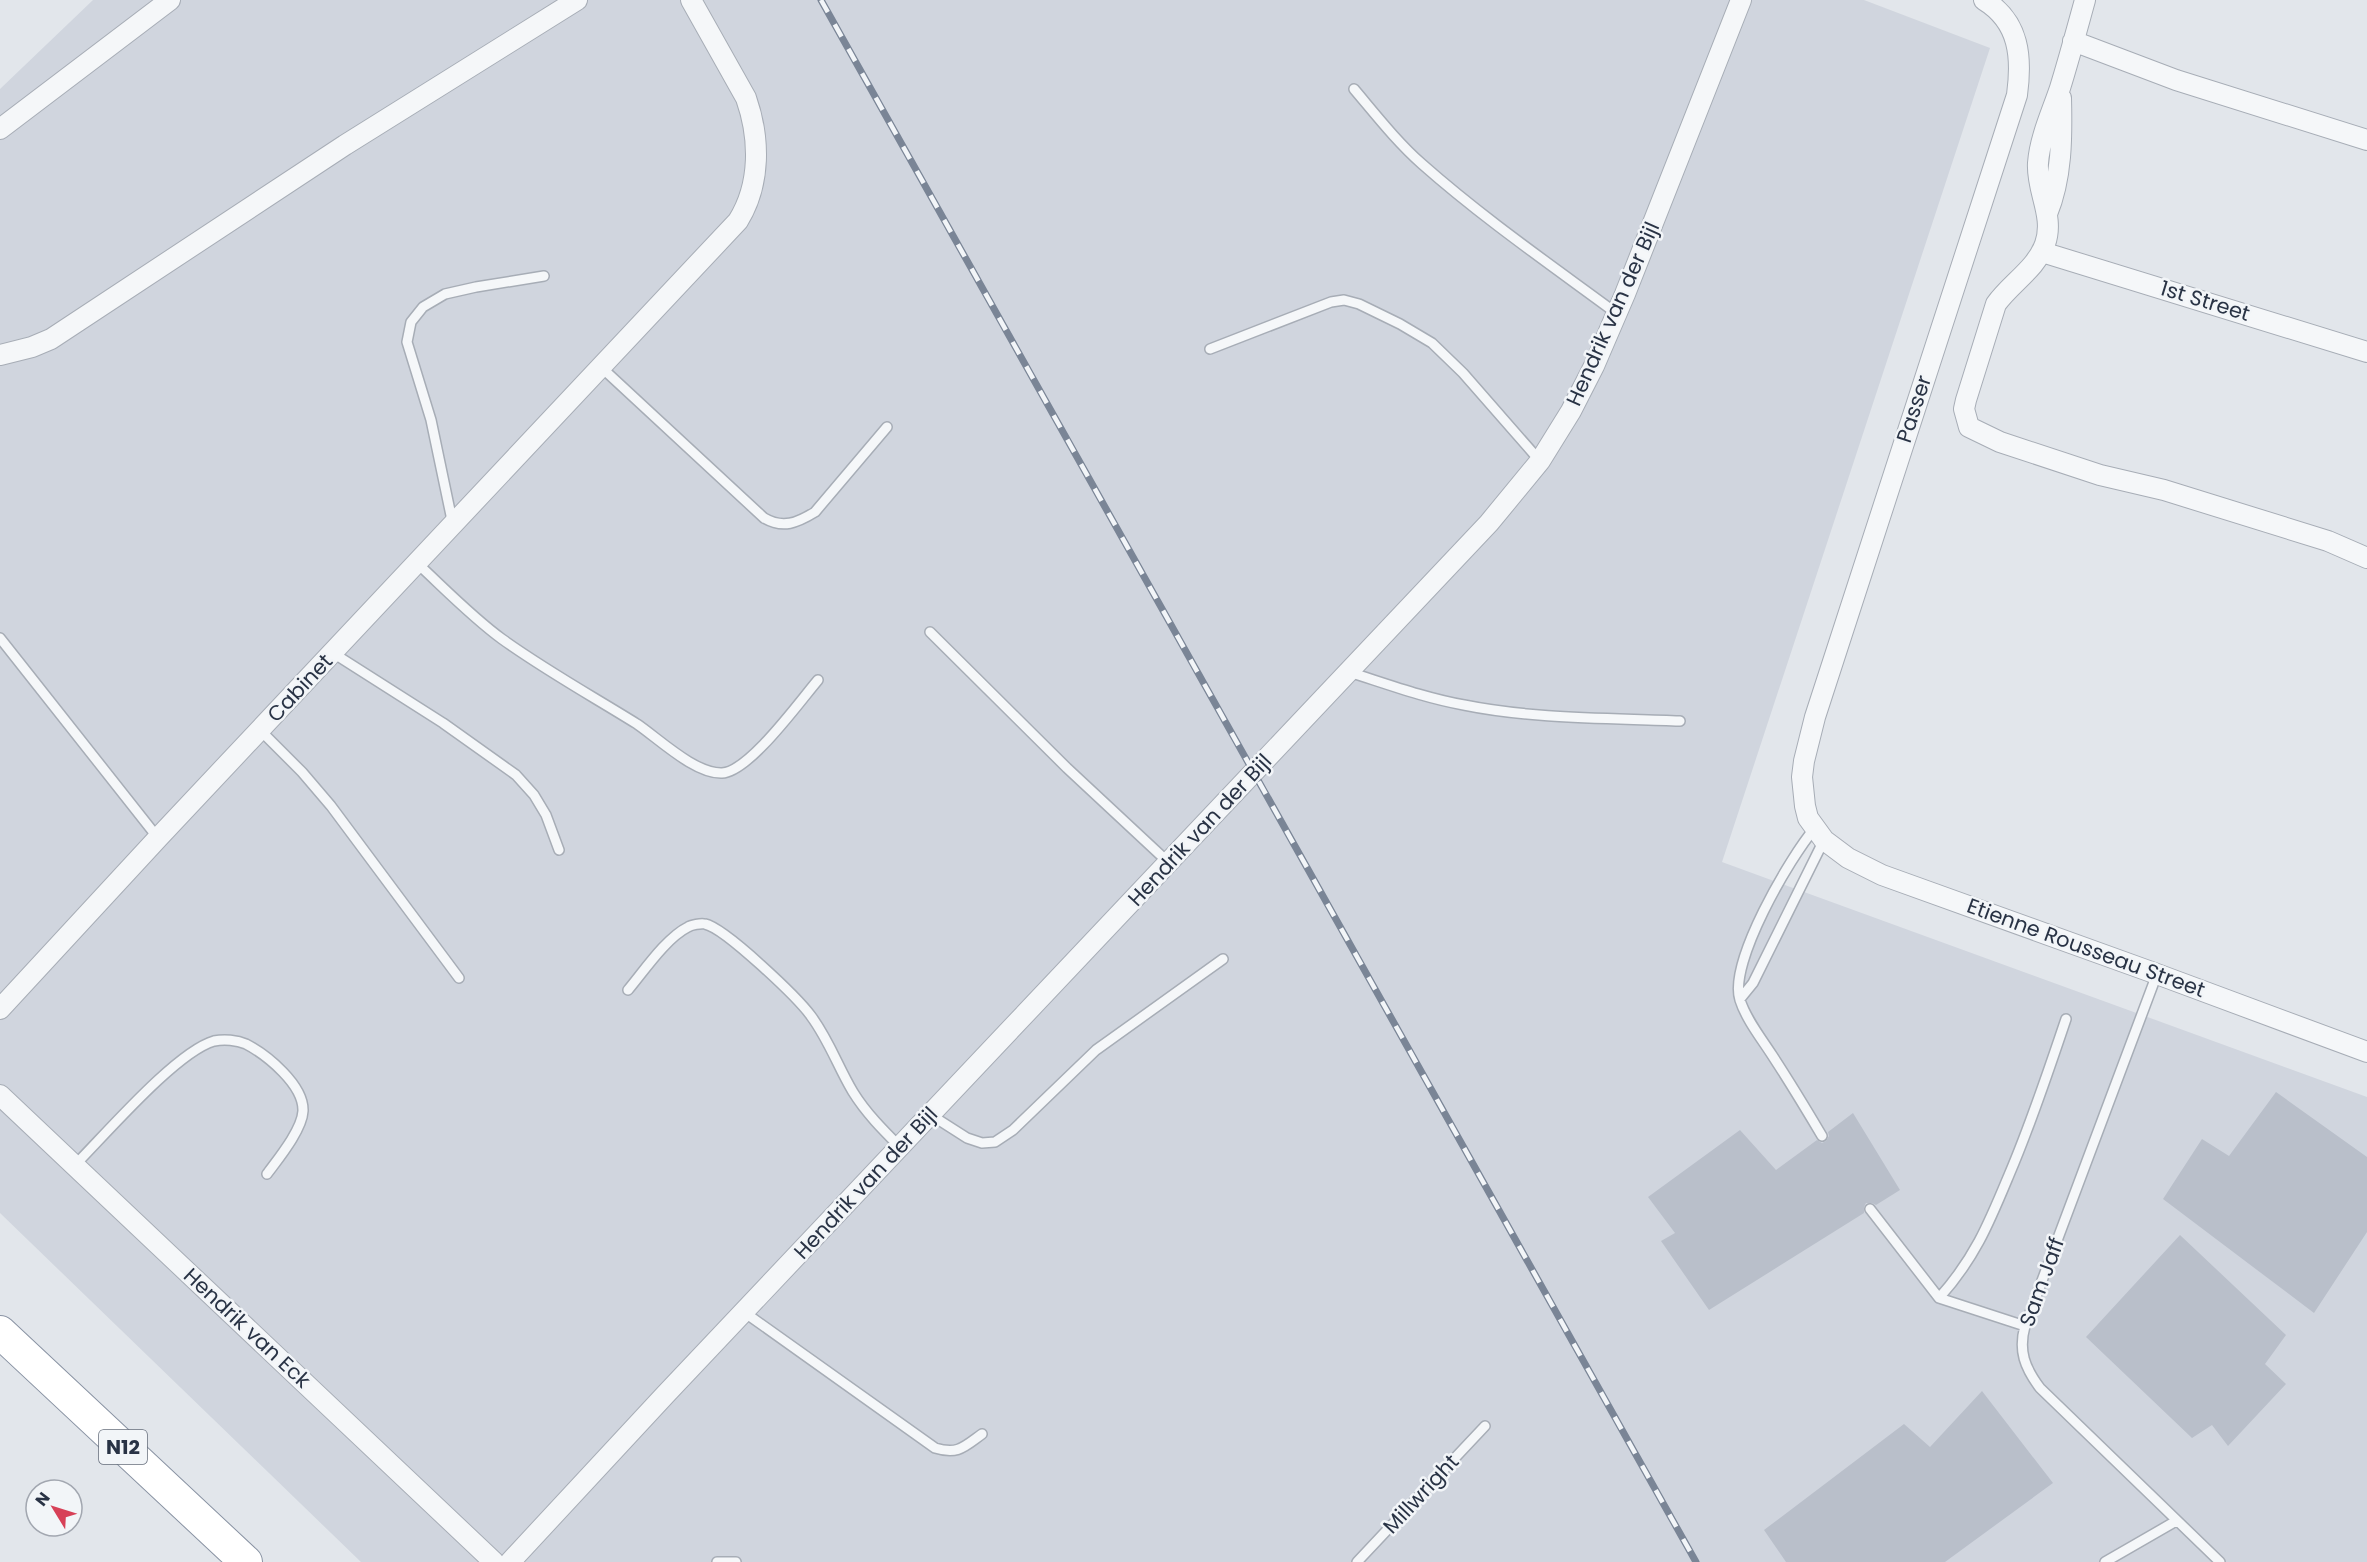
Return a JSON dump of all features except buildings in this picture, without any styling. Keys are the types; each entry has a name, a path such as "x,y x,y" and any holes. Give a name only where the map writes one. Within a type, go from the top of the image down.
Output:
{"highway":[{"name":"N12","path":"0,1332 246,1562"}],"street":[{"path":"0,129 170,0"},
{"path":"0,355 23,350 51,339 345,146 578,0"},
{"name":"Cabinet","path":"0,1009 730,231 743,213 757,165 757,145 750,109 744,92 691,0"},
{"name":"Hendrik van der Bijl","path":"510,1562 1489,523 1540,460 1571,411 1616,314 1741,0"},
{"name":"Passer","path":"1819,834 1808,818 1803,789 1802,777 1807,744 1905,435 2017,95 2020,58 2018,43 2001,15 1984,0"},
{"path":"2085,0 2060,87 2060,156 2053,197 2047,214 2048,235 2042,252 2032,266 2005,292 1993,312 1964,410 1969,427 2000,442 2088,471 2164,490 2328,541 2367,558"},
{"path":"2073,41 2176,80 2367,140"},
{"name":"1st Street","path":"2042,252 2367,352"},
{"name":"Etienne Rousseau Street","path":"1819,834 1848,858 1882,875 2367,1052"},
{"name":"Hendrik van Eck","path":"0,1095 494,1562"}],"lane":[{"path":"1354,89 1389,132 1421,163 1511,235 1616,314"},
{"path":"453,526 431,420 413,369 407,342 411,322 423,307 444,294 544,276"},
{"path":"1210,349 1321,304 1344,300 1359,304 1400,324 1431,343 1463,373 1540,460"},
{"path":"601,367 764,518 775,524 788,524 815,512 887,427"},
{"path":"418,564 503,640 572,686 637,724 706,771 723,773 736,769 774,733 818,680"},
{"path":"930,632 1067,768 1169,863"},
{"path":"0,638 158,838"},
{"path":"333,653 408,703 443,723 516,775 534,795 546,815 559,850"},
{"path":"1349,672 1407,691 1464,705 1518,713 1680,722"},
{"path":"260,730 303,772 459,978"},
{"path":"1740,999 1753,983 1761,967 1819,834"},
{"path":"1819,834 1796,853 1783,875 1742,961 1738,981 1740,999 1750,1021 1822,1136"},
{"path":"628,990 669,942 688,926 705,924 720,931 810,1014 829,1043 852,1090 865,1110 900,1148"},
{"path":"931,1115 967,1138 982,1143 995,1142 1013,1130 1096,1050 1223,959"},
{"name":"Sam Jaff","path":"2157,974 2025,1326 2021,1338 2022,1353 2026,1368 2040,1388 2220,1562"},
{"path":"1940,1298 1961,1273 1990,1222 2036,1110 2066,1019"},
{"path":"75,1165 181,1061 214,1041 230,1040 245,1044 268,1060 289,1078 300,1095 303,1112 297,1130 267,1174"},
{"path":"1870,1209 1940,1298 2025,1326"},
{"path":"744,1312 934,1448 948,1452 961,1449 982,1434"},
{"name":"Millwright","path":"1357,1562 1485,1426"},
{"path":"2105,1562 2176,1521"},
{"path":"717,1562 736,1562"}],"shaded area":[{"path":"93,0 1864,0 1990,48 1722,862 2367,1097 2367,1562 361,1562 0,1213 0,89"}],"railway":[{"path":"821,0 1696,1562"}]}
